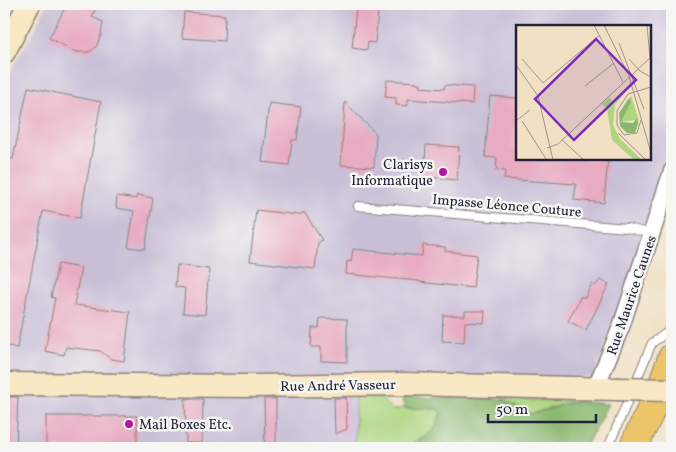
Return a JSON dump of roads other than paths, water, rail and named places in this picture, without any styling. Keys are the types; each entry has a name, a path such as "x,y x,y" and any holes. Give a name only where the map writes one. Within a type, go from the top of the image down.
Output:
{"highway":[{"path":"633,448 662,386 672,358"}],"street":[{"path":"4,27 15,4"},
{"path":"4,52 29,4"},
{"name":"Rue Maurice Caunes","path":"606,389 621,327 672,170"},
{"name":"Rue André Vasseur","path":"4,384 250,386 405,384 672,390"}],"lane":[{"name":"Impasse Léonce Couture","path":"358,206 627,228 652,234"},
{"path":"608,448 652,342 672,329"}],"place":[{"name":"Clarisys Informatique","path":"443,172"},
{"name":"Mail Boxes Etc.","path":"129,424"}]}
